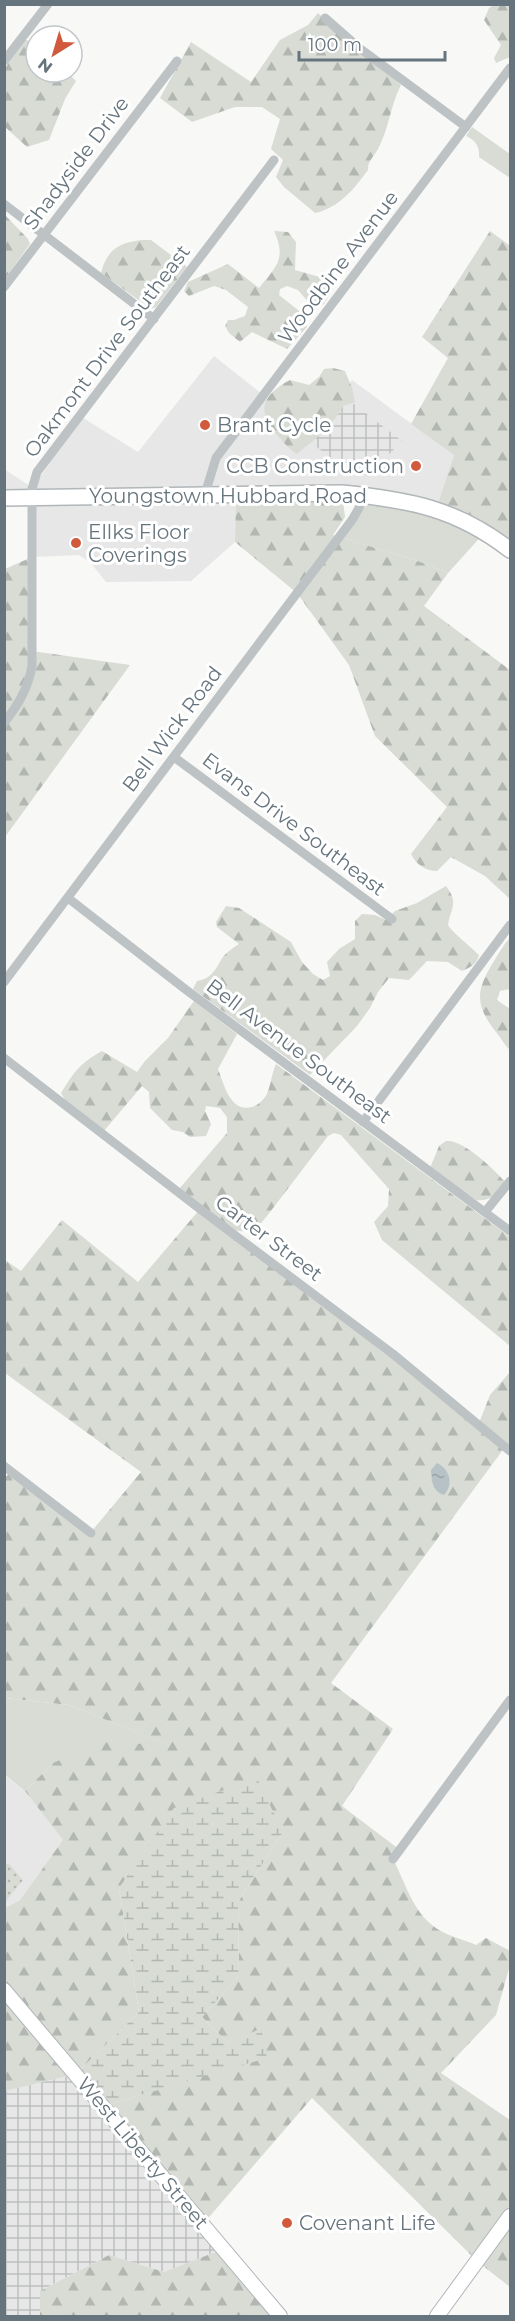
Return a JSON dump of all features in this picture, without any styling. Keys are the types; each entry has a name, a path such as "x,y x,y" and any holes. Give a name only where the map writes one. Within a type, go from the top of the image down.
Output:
{"main road":[{"name":"Youngstown Hubbard Road","path":"4,498 342,493 384,497 436,509 485,532 510,550"},
{"name":"West Liberty Street","path":"4,1990 280,2316"},
{"path":"437,2316 510,2216"}],"street":[{"path":"4,61 48,4"},
{"path":"325,18 358,47 466,127"},
{"name":"Shadyside Drive","path":"4,287 177,61"},
{"name":"Woodbine Avenue","path":"206,494 216,458 510,68"},
{"name":"Oakmont Drive Southeast","path":"4,723 17,707 26,690 32,666 32,497 37,472 274,160"},
{"path":"4,204 154,319"},
{"name":"Bell Wick Road","path":"4,982 352,520 359,508 362,495"},
{"name":"Evans Drive Southeast","path":"174,757 392,919"},
{"name":"Bell Avenue Southeast","path":"68,898 510,1231"},
{"path":"363,1122 510,925"},
{"name":"Carter Street","path":"4,1058 393,1354 510,1451"},
{"path":"485,1212 510,1181"},
{"path":"4,1466 91,1533"},
{"path":"393,1859 510,1700"}],"shaded area":[{"path":"214,356 311,433 352,380 454,455 436,509 420,504 236,494 235,542 191,581 106,582 90,562 79,555 32,557 32,498 5,498 4,469 33,488 80,416 138,452"},
{"path":"342,395 402,441 368,476 344,467 307,440"},
{"path":"4,1775 25,1791 63,1840 20,1900 5,1908"},
{"path":"76,2074 223,2249 164,2272 109,2255 40,2291 40,2316 5,2316 4,2091"}],"green space":[{"path":"494,5 510,5 510,57 496,63 494,58 501,45 484,20 489,8"},
{"path":"318,13 401,85 382,141 370,161 368,170 339,202 315,213 284,187 276,177 283,160 271,149 280,119 262,107 235,107 192,122 160,98 191,42 251,82 280,40 308,25"},
{"path":"22,38 24,39 24,84 74,84 65,99 49,140 27,147 5,127 5,69"},
{"path":"472,127 510,154 510,178 479,157 476,144 466,136"},
{"path":"4,214 30,244 4,280"},
{"path":"274,231 288,232 296,242 295,270 327,279 333,289 324,304 315,310 298,290 287,286 280,289 279,295 303,314 307,327 287,349 252,332 240,342 229,333 225,326 228,320 245,316 248,307 226,290 214,286 189,296 184,291 188,282 228,264 259,288 278,262 280,249"},
{"path":"490,231 509,245 510,243 510,550 436,509 454,455 411,424 448,358 422,337"},
{"path":"151,240 187,267 156,307 151,309 101,273 110,253 126,243"},
{"path":"333,368 345,371 355,402 343,406 328,427 297,454 270,426 266,418 265,404 273,391 290,380 309,385 319,377 324,369"},
{"path":"342,493 345,517 333,535 418,561 448,573 424,606 510,670 510,899 485,876 451,857 437,871 425,868 415,861 411,854 447,807 375,736 349,665 297,593 235,542 236,494"},
{"path":"362,495 485,532 448,573 418,561 339,537"},
{"path":"32,557 32,651 130,665 5,837 5,569"},
{"path":"446,886 453,901 448,925 479,955 476,961 471,967 462,971 448,962 427,961 409,980 389,978 357,1026 310,1075 193,989 197,981 212,974 224,956 239,944 217,927 216,922 226,906 239,908 291,942 302,962 313,974 323,980 330,976 327,962 339,949 355,939 355,921 362,914 375,915 386,920 395,911 417,903"},
{"path":"510,938 510,989 500,991 497,1000 510,1009 510,1050 489,1022 480,997 488,971"},
{"path":"194,1001 237,1034 218,1069 229,1096 238,1106 252,1107 266,1096 276,1064 510,1237 510,1346 382,1240 374,1222 388,1206 389,1189 341,1135 334,1133 328,1136 256,1229 246,1232 234,1230 179,1189 227,1133 227,1117 220,1108 206,1106 205,1111 211,1124 206,1136 190,1137 183,1132 172,1130 150,1108 149,1092 142,1086 103,1132 65,1100 61,1093 74,1073 102,1051 137,1072 168,1038"},
{"path":"446,1141 470,1150 487,1163 506,1183 490,1198 476,1200 430,1168 439,1146"},
{"path":"200,1209 479,1423 490,1395 510,1372 510,1443 331,1683 393,1729 342,1806 400,1850 393,1859 414,1903 425,1919 447,1934 476,1945 486,1938 510,1951 510,1965 496,2015 441,2073 510,2120 510,2216 503,2226 510,2233 510,2287 478,2262 312,2098 203,2224 103,2106 211,2074 229,2044 202,2017 239,1976 238,1902 283,1832 119,1888 139,2012 76,2074 5,2091 5,1908 20,1900 63,1840 25,1791 53,1763 101,1742 169,1745 69,1705 5,1698 5,1478 11,1471 91,1532 141,1472 5,1373 5,1260 21,1271 62,1220 138,1282"},
{"path":"4,1698 69,1705 172,1746 53,1763 25,1791 5,1775"},
{"path":"257,1778 283,1832 238,1902 239,1976 202,2017 229,2044 261,2028 267,2058 103,2106 76,2074 139,2012 119,1888 174,1808"},
{"path":"5,1864 9,1864 23,1880 5,1902"},
{"path":"223,2249 280,2316 40,2316 40,2291 109,2255 164,2272"}],"water":[{"path":"437,1463 448,1473 450,1482 444,1495 437,1491 432,1482 431,1470"}],"place":[{"name":"Brant Cycle","path":"205,425"},
{"name":"CCB Construction","path":"416,466"},
{"name":"Ellks Floor Coverings","path":"76,543"},
{"name":"Covenant Life","path":"287,2223"}]}
